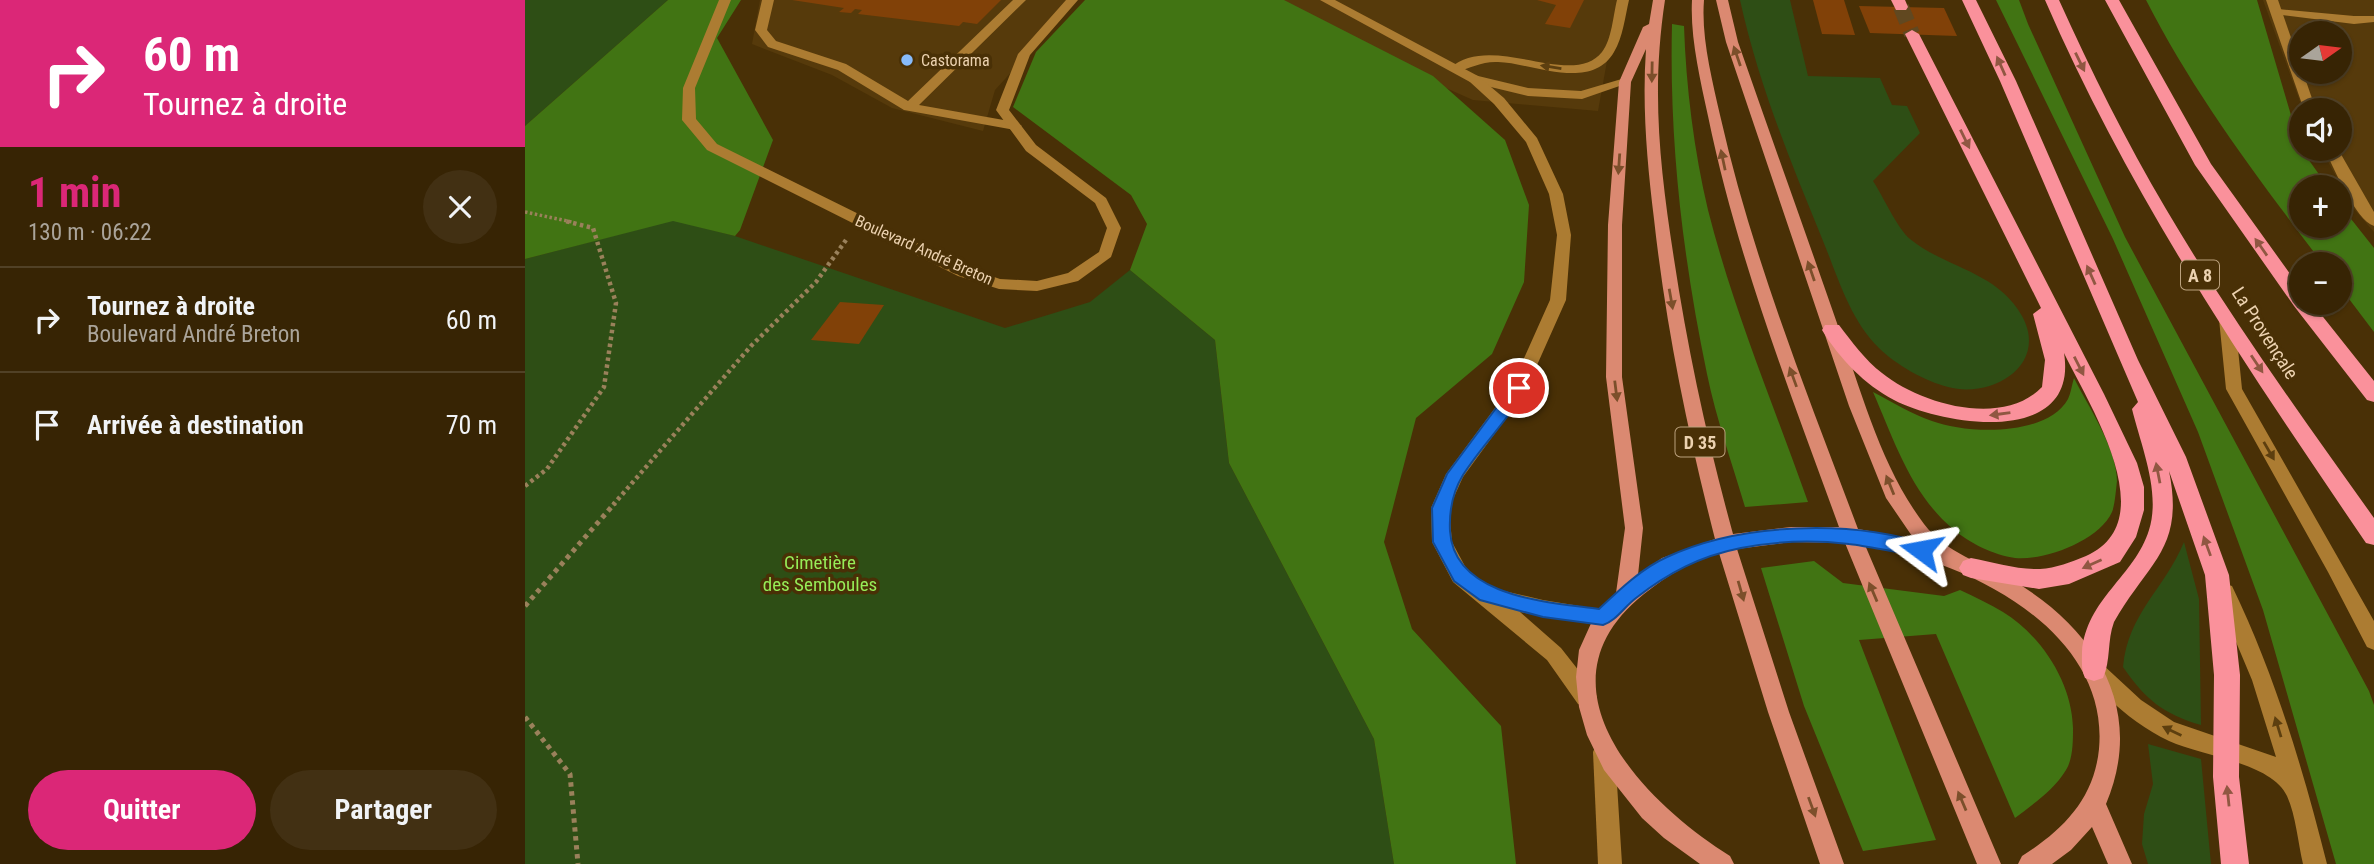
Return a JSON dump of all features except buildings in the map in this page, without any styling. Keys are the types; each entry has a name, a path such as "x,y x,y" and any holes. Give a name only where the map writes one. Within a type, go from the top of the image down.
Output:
{"highway":[{"path":"1969,0 2008,81 2129,360 2175,457 2217,575 2227,675 2226,777 2235,864"},
{"name":"La Provençale","path":"2052,0 2133,165 2227,318 2374,536"},
{"path":"2112,0 2203,165 2289,284"},
{"path":"1912,34 2126,463 2133,486 2133,510 2125,537 2112,555 2069,574 2039,579 1971,568"},
{"path":"1832,330 1860,365 1883,384 1931,408 1962,416 2001,416 2032,406 2052,390 2056,367 2044,319 2015,240"},
{"path":"2312,315 2374,395"},
{"path":"2094,670 2098,632 2114,602 2148,557 2161,529 2162,499 2157,466 2129,360"}],"main road":[{"path":"1698,0 1697,15 1710,97 1726,172 1777,334 1869,583 1989,864"},
{"path":"1722,0 1732,42 1858,406 1895,498 1920,533 1946,557"},
{"path":"1626,595 1634,528 1614,377 1615,225 1625,82 1658,2"},
{"name":"D 35","path":"1658,2 1652,42 1654,166 1669,286 1684,373 1706,468 1754,636 1832,864"},
{"path":"1721,864 1701,852 1643,802 1604,752 1592,724 1586,697 1585,663 1603,617 1626,595 1671,562 1740,541 1768,536 1837,536 1897,543 1946,557 1971,568 2030,603 2060,628 2094,670 2110,721 2109,768 2095,806 2052,852 2030,864"},
{"path":"2095,806 2120,864"}],"street":[{"name":"Boulevard André Breton","path":"725,0 689,88 689,120 712,147 963,272 999,284 1037,286 1073,277 1106,254 1114,228 1101,201 1031,148 1002,110 1024,54 1072,0"},
{"path":"768,0 761,30 772,44 842,67 909,107 1015,126"},
{"path":"909,107 1020,0"},
{"path":"1326,0 1474,79 1499,101 1532,141 1556,194 1564,235 1558,300 1519,388 1455,474 1440,508 1442,542 1460,576 1554,654 1586,697"},
{"path":"1455,68 1475,60 1499,58 1569,70 1593,65 1607,53 1623,0"},
{"path":"2306,98 2275,6 2354,20 2374,19"},
{"path":"1474,79 1528,92 1582,95 1625,82"},
{"path":"2337,161 2364,210 2374,221"},
{"path":"2227,318 2234,389 2335,566 2374,641"},
{"path":"2217,575 2263,680 2297,791 2315,864"},
{"path":"1486,595 1543,609 1603,617"},
{"path":"2094,670 2136,710 2157,724 2181,736 2263,763 2281,772 2297,791"},
{"path":"1604,752 1611,855 1609,864"}],"path":[{"path":"525,212 593,228 615,303 604,387 547,469 525,486"},
{"path":"525,606 751,346 816,282 859,222"},
{"path":"525,717 570,774 578,864"}],"shaded area":[{"name":"Castorama","path":"760,0 1077,0 995,90 983,131 892,108 832,75 752,44"},
{"path":"1248,0 1618,0 1598,111 1473,100"},
{"path":"2263,0 2374,0 2374,232 2352,205 2352,175 2335,175 2328,161 2352,161 2352,98 2299,98 2294,84 2352,84 2352,21 2289,21 2289,72"}],"green space":[{"path":"525,0 668,0 525,126"},
{"path":"668,0 741,0 717,38 773,140 740,230 735,236 673,221 525,259 525,126"},
{"path":"1085,0 1284,0 1433,76 1505,140 1529,205 1524,282 1492,354 1416,418 1384,542 1412,629 1501,726 1516,864 1394,864 1374,739 1229,463 1215,340 1130,270 1147,224 1131,195 1013,107 1036,52"},
{"path":"1740,0 1790,0 1808,76 1880,78 1892,105 1907,106 1920,133 1873,181 1895,220 1910,239 1999,289 2022,316 2028,334 2028,349 2022,363 2012,374 1998,383 1982,388 1948,387 1902,366 1879,348 1860,324 1845,295 1786,149 1765,90"},
{"path":"1996,0 2019,0 2125,237 2369,691 2374,705 2374,864 2336,864 2263,610 2198,432 2113,239"},
{"path":"2146,0 2257,0 2289,108 2289,161 2310,161 2319,175 2289,175 2289,219 2206,103"},
{"path":"1672,24 1684,26 1695,142 1718,247 1808,502 1745,507 1720,424 1698,331 1679,200 1673,112"},
{"name":"Cimetière des Semboules","path":"673,220 735,236 1005,328 1090,302 1130,270 1215,340 1229,463 1374,739 1394,864 525,864 525,259"},
{"path":"2352,220 2374,248 2374,332 2352,303 2352,252 2314,252 2303,238 2352,238"},
{"path":"2074,378 2112,455 2117,481 2113,509 2105,522 2083,540 2055,552 2027,558 2015,558 1982,548 1959,534 1938,515 1905,465 1873,392 1932,421 1965,428 2005,429 2043,420 2058,411 2068,399"},
{"path":"2184,542 2199,599 2201,725 2176,716 2156,704 2123,667 2126,648 2139,616"},
{"path":"1814,561 1843,583 1944,596 1960,590 1988,603 2017,622 2042,647 2061,678 2067,694 2073,744 2068,766 2056,784 2015,818 1936,634 1859,640 1936,840 1863,851 1804,706 1761,568"},
{"path":"2148,744 2201,759 2211,864 2148,864 2142,844 2144,814 2153,784"}],"tunnel":[{"path":"1901,7 1912,34"}],"place":[{"name":"Castorama","path":"907,60"}],"route":[{"path":"1519,388 1455,474 1440,508 1442,542 1460,576 1486,595 1543,609 1603,617 1626,595 1671,562 1740,541 1803,534 1897,543 1921,550"}]}
